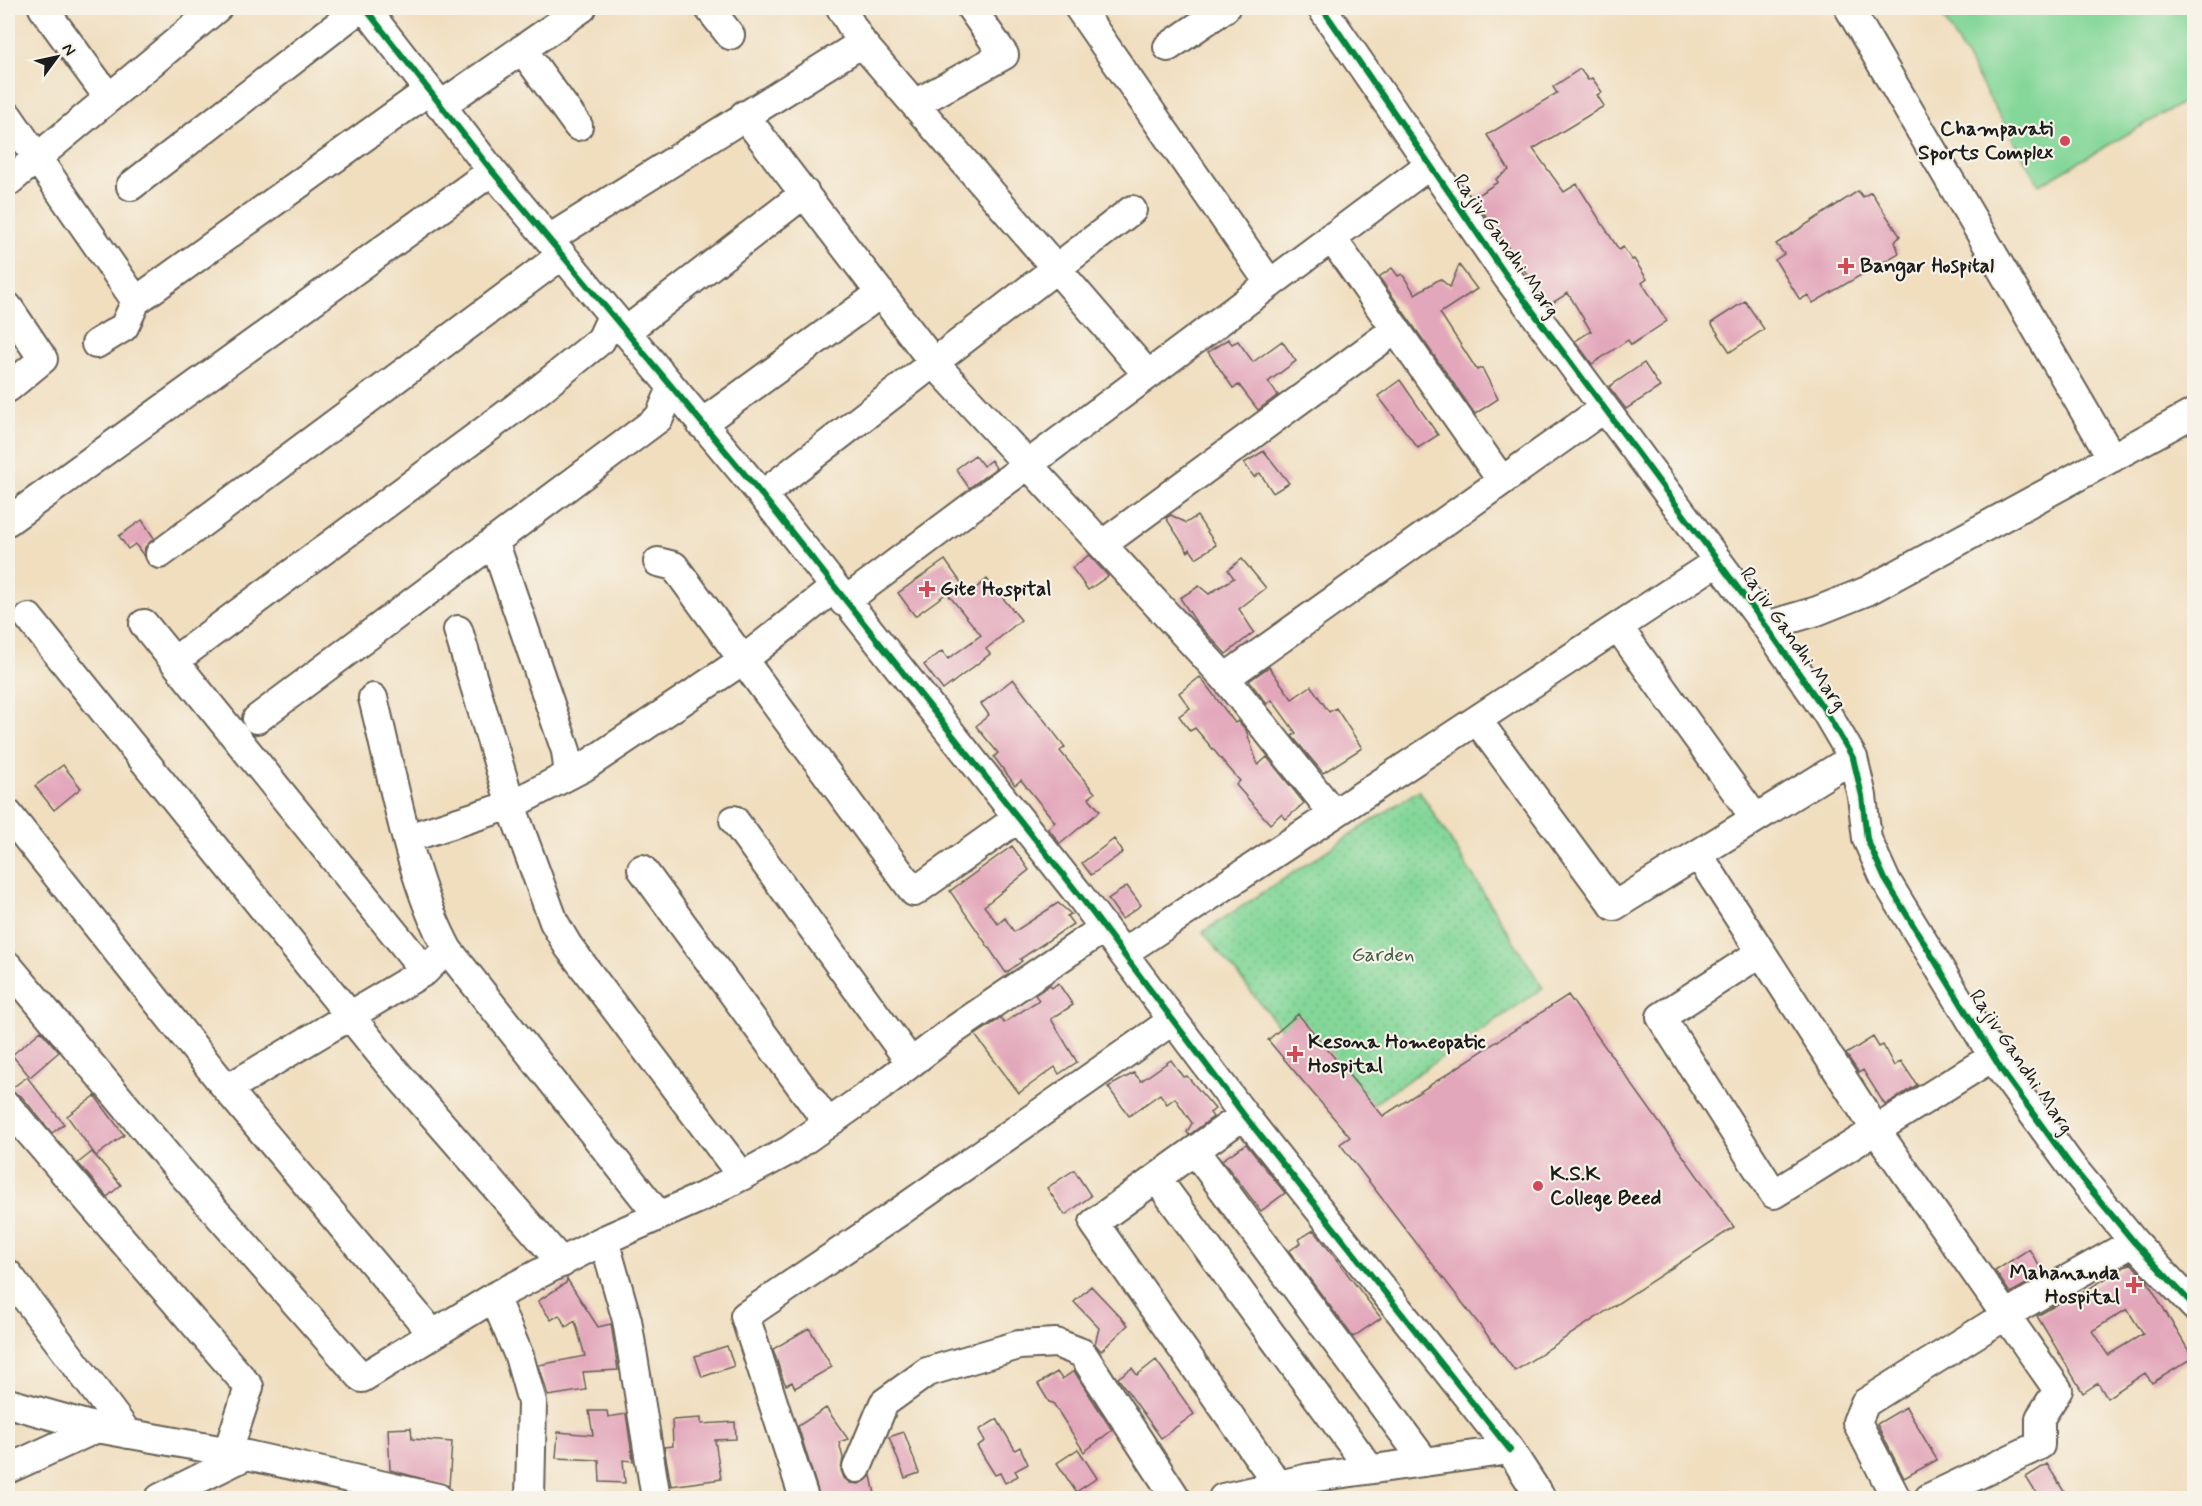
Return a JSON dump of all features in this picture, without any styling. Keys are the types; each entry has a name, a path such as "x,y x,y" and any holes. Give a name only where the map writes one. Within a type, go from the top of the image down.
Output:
{"street":[{"path":"43,8 109,98"},
{"path":"8,182 217,8"},
{"path":"131,186 360,8"},
{"path":"365,8 492,171 762,495 1018,818 1104,928 1244,1115 1510,1450 1541,1498"},
{"path":"96,344 124,327 136,301 434,98 522,49 582,8"},
{"path":"709,8 730,35"},
{"path":"915,104 1004,55 971,8"},
{"path":"1078,8 1270,284"},
{"path":"1168,48 1225,8"},
{"name":"Rajiv Gandhi Marg","path":"1322,8 1429,165 1603,409 1766,626 1826,712 1853,758 1862,796 1868,838 1885,879 1994,1056 2072,1167 2134,1242 2194,1306"},
{"path":"1849,8 2112,458"},
{"path":"851,11 862,43 1148,375"},
{"path":"160,554 556,247 744,115 862,43"},
{"path":"522,49 578,126"},
{"path":"744,115 934,363 1225,678 1334,814"},
{"path":"8,116 136,301"},
{"path":"408,838 511,805 569,775 743,660 1027,465 1429,165"},
{"path":"8,521 492,171"},
{"path":"174,661 534,394 619,324 805,193"},
{"path":"762,495 1132,210"},
{"path":"1331,237 1502,481"},
{"path":"701,424 881,293"},
{"path":"8,307 43,359 8,388"},
{"path":"1103,544 1396,329"},
{"path":"257,719 658,418 672,388"},
{"path":"1225,678 1603,409"},
{"path":"1766,626 1817,611 1867,591 2194,413"},
{"path":"494,541 566,751 569,775"},
{"path":"1123,953 1718,561"},
{"path":"658,562 674,566 914,892 1018,818"},
{"path":"29,618 388,1063 562,1263"},
{"path":"144,624 425,971"},
{"path":"1618,627 1755,818"},
{"path":"458,630 511,805 554,922 568,946 742,1176"},
{"path":"373,698 408,838 434,924 447,950 658,1216"},
{"path":"1477,720 1614,906 1853,758"},
{"path":"8,814 227,1089 432,1333"},
{"path":"734,820 911,1063"},
{"path":"1698,854 1876,1130 2058,1390 2040,1418 2040,1445 1929,1498"},
{"path":"642,869 828,1123"},
{"path":"8,966 194,1187 363,1378 432,1333 494,1297 604,1240 742,1176 790,1150 954,1030 1104,928"},
{"path":"227,1089 425,971 447,950"},
{"path":"1760,953 1661,1017 1774,1194 1994,1056"},
{"path":"804,1498 745,1316 899,1212 1173,1020"},
{"path":"8,1107 249,1387 238,1453"},
{"path":"1244,1115 1094,1224 1279,1486"},
{"path":"1195,1151 1425,1462"},
{"path":"1156,1179 1370,1469"},
{"path":"604,1240 627,1320 656,1498"},
{"path":"1896,1498 1857,1422 1865,1403 2007,1315 2134,1242"},
{"path":"8,1274 128,1434"},
{"path":"494,1297 519,1356 532,1402 531,1498"},
{"path":"857,1468 884,1403 927,1372 1019,1345 1056,1343 1082,1353 1176,1498"},
{"path":"8,1403 97,1428 238,1453 438,1498"},
{"path":"8,1469 97,1428"},
{"path":"1223,1498 1370,1469 1510,1450"},
{"path":"160,1498 238,1453"}],"green space":[{"name":"Champavati Sports Complex","path":"1938,8 2194,8 2194,96 2039,185"},
{"name":"Garden","path":"1419,790 1543,988 1353,1118 1203,932"}],"building":[{"path":"1580,69 1588,80 1592,78 1602,92 1597,95 1604,106 1533,149 1564,192 1577,184 1619,250 1623,247 1632,260 1634,259 1647,279 1642,283 1667,321 1631,345 1628,340 1592,364 1575,341 1591,331 1568,293 1549,305 1473,198 1498,182 1496,179 1509,170 1487,135 1557,93 1553,87"},
{"path":"1858,191 1863,197 1871,192 1900,236 1895,242 1899,253 1813,303 1808,295 1800,300 1775,260 1784,254 1776,244"},
{"path":"1459,265 1477,289 1440,313 1477,370 1482,368 1498,399 1475,414 1379,277 1392,268 1398,276 1402,274 1415,294 1440,279 1450,287"},
{"path":"1745,301 1764,329 1730,352 1711,323"},
{"path":"1228,339 1232,344 1238,341 1253,362 1282,341 1296,361 1268,382 1278,395 1258,410 1239,385 1233,388 1208,352"},
{"path":"1644,363 1660,387 1626,409 1609,387"},
{"path":"1400,380 1438,435 1418,448 1378,396"},
{"path":"1264,451 1289,483 1273,493 1260,473 1254,477 1244,463"},
{"path":"975,455 983,466 991,460 996,468 969,488 956,469"},
{"path":"1171,515 1186,523 1197,516 1216,545 1196,558 1190,549 1188,552 1166,518"},
{"path":"142,520 154,538 145,547 144,556 135,544 128,549 119,536"},
{"path":"1089,555 1108,576 1088,590 1072,568"},
{"path":"1242,559 1266,588 1239,609 1254,632 1226,654 1196,622 1180,598 1199,586 1209,594 1234,578 1228,570"},
{"path":"945,560 969,594 987,579 1021,620 986,649 990,654 943,690 924,665 942,651 948,659 981,635 947,593 915,616 898,593"},
{"path":"1269,667 1292,699 1311,686 1329,712 1336,708 1362,748 1323,773 1292,736 1296,733 1272,700 1267,704 1249,681"},
{"path":"1200,677 1235,723 1238,721 1246,730 1258,765 1267,757 1304,803 1286,819 1281,814 1270,824 1236,785 1240,781 1195,728 1190,731 1179,716 1190,708 1179,693"},
{"path":"1013,679 1065,747 1060,751 1095,793 1089,798 1100,811 1060,844 1048,828 1055,822 1021,780 1015,785 994,757 998,753 976,726 989,715 981,704"},
{"path":"63,765 81,788 54,810 35,786"},
{"path":"1114,839 1123,852 1091,875 1082,863"},
{"path":"1012,846 1029,870 984,906 998,924 1005,918 1014,932 1058,903 1071,914 1067,916 1073,924 1020,959 1022,961 1006,973 950,891"},
{"path":"1127,886 1141,905 1122,919 1108,899"},
{"path":"1058,983 1073,1005 1051,1019 1077,1062 1059,1074 1055,1067 1019,1093 975,1035 1001,1018 1004,1023 1039,1000 1035,995 1050,985 1052,988"},
{"name":"K.S.K College Beed","path":"1568,995 1734,1227 1515,1371 1340,1144 1350,1137 1268,1040 1298,1014 1383,1116"},
{"path":"41,1031 59,1052 30,1077 12,1055"},
{"path":"1873,1037 1879,1047 1883,1045 1894,1066 1901,1061 1917,1085 1885,1105 1863,1070 1859,1073 1846,1054"},
{"path":"1171,1060 1183,1077 1187,1076 1215,1109 1210,1113 1213,1117 1189,1135 1187,1132 1192,1123 1175,1098 1167,1104 1160,1094 1129,1116 1108,1087 1134,1073 1141,1081"},
{"path":"27,1077 64,1124 52,1133 21,1096 8,1091"},
{"path":"95,1096 124,1135 96,1156 67,1116"},
{"path":"1246,1144 1285,1193 1261,1211 1222,1160"},
{"path":"92,1152 121,1185 107,1197 78,1163"},
{"path":"1074,1170 1091,1196 1065,1215 1047,1188"},
{"path":"1314,1230 1381,1318 1353,1337 1289,1251 1301,1243 1299,1239"},
{"path":"2029,1249 2044,1274 2010,1293 1995,1271"},
{"path":"2131,1263 2146,1279 2193,1358 2152,1383 2145,1373 2107,1398 2098,1383 2083,1393 2037,1316 2070,1297 2072,1299","holes":["2127,1309 2143,1334 2108,1355 2092,1331"]},
{"path":"567,1279 598,1327 611,1324 618,1370 583,1372 586,1390 548,1396 539,1365 585,1356 575,1321 566,1327 559,1315 551,1320 538,1301 566,1283"},
{"path":"1091,1286 1128,1325 1101,1351 1095,1344 1099,1328 1074,1302"},
{"path":"809,1328 832,1367 795,1388 792,1382 786,1385 773,1349"},
{"path":"727,1346 734,1366 702,1377 695,1356"},
{"path":"1156,1360 1194,1414 1161,1438 1118,1378 1132,1368 1137,1375"},
{"path":"1074,1371 1112,1430 1084,1452 1038,1384 1057,1372 1062,1379"},
{"path":"1906,1407 1937,1460 1904,1478 1877,1424"},
{"path":"826,1408 848,1439 839,1442 843,1458 841,1470 844,1478 850,1483 859,1484 871,1476 875,1494 851,1498 820,1498 798,1426"},
{"path":"589,1411 607,1411 608,1417 626,1414 633,1461 623,1460 625,1483 600,1482 599,1460 556,1458 558,1432 593,1435"},
{"path":"701,1418 701,1424 735,1422 736,1439 715,1440 721,1479 671,1486 664,1447 673,1446 672,1420"},
{"path":"997,1419 1015,1450 1020,1447 1028,1464 1015,1471 1018,1476 1005,1483 1000,1473 995,1475 977,1446 985,1441 979,1430"},
{"path":"411,1428 412,1439 452,1442 449,1486 390,1470 388,1429"},
{"path":"904,1432 919,1473 905,1478 889,1437"},
{"path":"1078,1449 1097,1478 1076,1492 1057,1463"},
{"path":"2047,1464 2068,1498 2039,1498 2026,1477"}],"cycle path":[{"path":"365,8 492,171 762,495 1077,892 1244,1115 1510,1450"},
{"path":"1322,8 1508,278 1766,626 1826,712 1853,758 1862,796 1867,839 1885,879 2002,1071 2072,1167 2134,1242 2194,1306"}],"place":[{"name":"Champavati Sports Complex","path":"2065,141"},
{"name":"Bangar Hospital","path":"1846,266"},
{"name":"Gite Hospital","path":"927,589"},
{"name":"Kesona Homeopatic Hospital","path":"1295,1054"},
{"name":"K.S.K College Beed","path":"1538,1186"},
{"name":"Mahananda Hospital","path":"2134,1285"}]}
